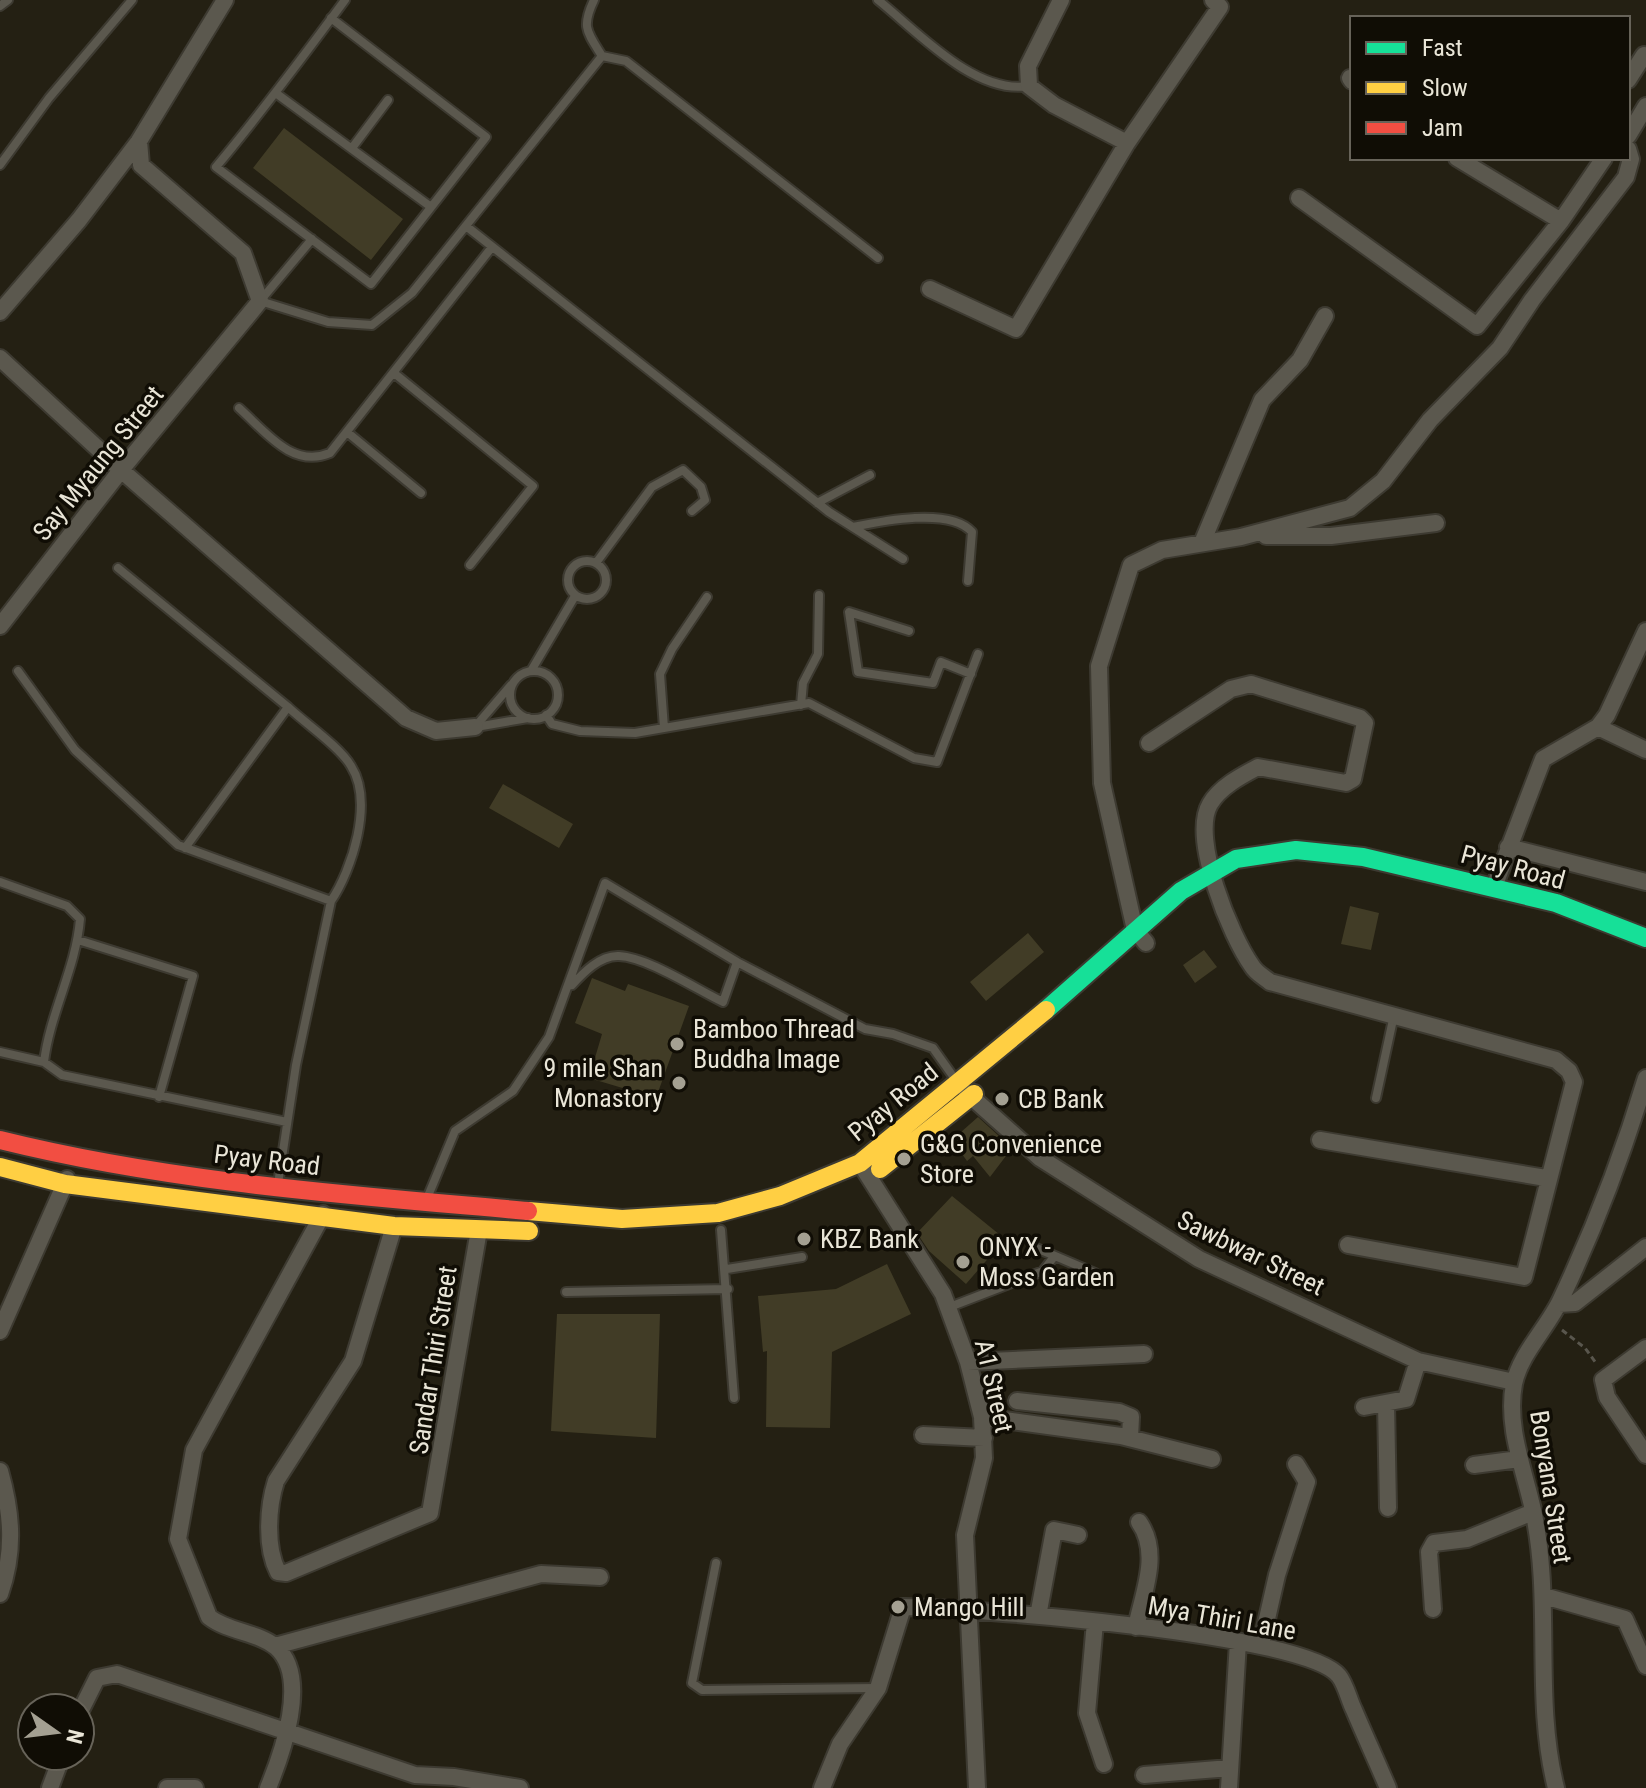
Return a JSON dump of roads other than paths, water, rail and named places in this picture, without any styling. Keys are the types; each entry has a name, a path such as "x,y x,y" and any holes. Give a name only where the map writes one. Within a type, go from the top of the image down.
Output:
{"highway":[{"name":"Pyay Road","path":"1214,881 1236,859 1296,850 1363,857 1556,903 1646,938"},
{"name":"Pyay Road","path":"1020,1056 1140,937 1181,891 1266,870 1295,867 1360,874 1551,920 1646,957"},
{"name":"Pyay Road","path":"0,1167 65,1184 394,1226 622,1237 721,1230 786,1212 864,1171 964,1090 998,1053 1140,937"},
{"name":"Pyay Road","path":"964,1090 990,1082"},
{"name":"Pyay Road","path":"0,1140 76,1159 278,1189 622,1219 718,1213 864,1171"}],"street":[{"path":"0,312 79,220 139,141 225,0"},
{"path":"1061,0 1028,66 1029,86 1054,105 1127,143"},
{"path":"930,289 1016,329 1127,143 1220,7 1213,0"},
{"path":"1630,77 1644,55"},
{"path":"1630,132 1646,106"},
{"path":"139,141 141,165 243,253 260,301"},
{"path":"1140,937 1102,783 1099,666 1131,565 1162,550 1241,537 1350,508 1383,481 1430,420 1500,348 1532,300 1626,177 1630,156"},
{"path":"1460,160 1561,221"},
{"path":"1299,198 1477,326 1561,221 1603,160"},
{"name":"Say Myaung Street","path":"0,626 121,470 260,301"},
{"path":"1202,543 1262,400 1300,360 1325,316"},
{"path":"0,358 121,470 406,718 436,731 475,727"},
{"path":"1241,537 1331,536 1436,523"},
{"path":"1494,887 1543,759 1598,727 1607,715 1646,631"},
{"path":"1149,743 1231,689 1251,684 1360,718 1365,723 1353,779 1346,783 1258,767 1231,782 1210,804 1204,823 1214,881 1234,936 1253,969 1270,982 1556,1060 1569,1071 1574,1082 1546,1178 1528,1273 1524,1277 1348,1245"},
{"path":"1598,727 1646,750"},
{"path":"1508,847 1646,882"},
{"name":"Bonyana Street","path":"1556,1788 1546,1730 1544,1596 1533,1512 1519,1459 1512,1413 1514,1382 1559,1304 1598,1218 1628,1140 1646,1078"},
{"name":"Sawbwar Street","path":"964,1090 1040,1158 1169,1242 1418,1361 1514,1382"},
{"path":"1320,1140 1546,1178"},
{"path":"0,1331 76,1159"},
{"name":"A1 Street","path":"864,1171 943,1294 968,1362 982,1417 984,1458 965,1535 977,1788"},
{"path":"268,1788 287,1732 291,1685 287,1660 275,1646 209,1617 178,1539 194,1450 323,1217 329,1194"},
{"name":"Sandar Thiri Street","path":"394,1226 353,1361 276,1481 269,1502 273,1563 278,1572 286,1573 425,1518 435,1498 479,1230"},
{"path":"1559,1304 1575,1303 1646,1247"},
{"path":"1646,1348 1603,1380 1607,1397 1646,1455"},
{"path":"968,1362 1144,1354"},
{"path":"1364,1407 1406,1399 1418,1361"},
{"path":"1017,1401 1119,1412 1131,1417 1130,1438"},
{"path":"1386,1403 1388,1508"},
{"path":"982,1417 1130,1438 1212,1459"},
{"path":"923,1435 984,1438"},
{"path":"1474,1465 1519,1459"},
{"path":"1261,1645 1277,1575 1307,1482 1296,1464"},
{"path":"0,1471 11,1509 12,1547 0,1594"},
{"path":"1433,1609 1429,1552 1434,1543 1467,1539 1533,1512"},
{"path":"1136,1627 1151,1560 1149,1537 1139,1522"},
{"path":"1038,1616 1054,1530 1078,1535"},
{"path":"275,1646 541,1574 600,1577"},
{"path":"1544,1596 1625,1619 1646,1666"},
{"name":"Mya Thiri Lane","path":"878,1688 902,1609 969,1608 1261,1645 1320,1661 1339,1676 1388,1788"},
{"path":"1095,1622 1087,1713 1104,1764"},
{"path":"1229,1788 1238,1642"},
{"path":"90,1692 97,1678 117,1674 415,1775 520,1788"},
{"path":"822,1788 840,1744 878,1688"},
{"path":"1144,1775 1230,1768"},
{"path":"167,1788 195,1788"}],"lane":[{"path":"0,6 8,0"},
{"path":"0,165 49,98 132,0"},
{"path":"331,18 486,137 371,284 216,167 277,94 331,18 345,0"},
{"path":"594,0 586,18 588,32 602,56 626,61 878,258"},
{"path":"878,0 968,72 1001,88 1029,86"},
{"path":"312,239 260,301 328,322 372,325 412,293 602,56"},
{"path":"277,94 431,207"},
{"path":"352,148 388,100"},
{"path":"466,226 817,503 903,559"},
{"path":"239,408 290,453 318,458 330,453 492,247"},
{"path":"394,373 533,486 470,565"},
{"path":"347,432 421,493"},
{"path":"596,563 652,487 683,470 701,487 705,500 692,511"},
{"path":"817,503 870,475"},
{"path":"853,527 910,515 964,525 972,532 968,581"},
{"path":"582,561 596,563 606,576 603,591 590,600 575,596 567,584 570,570 582,561"},
{"path":"118,568 288,707 352,766 361,800 344,882 331,901 287,1122 278,1189"},
{"path":"801,705 803,683 818,654 819,595"},
{"path":"475,727 515,681 531,671 575,596"},
{"path":"664,728 660,674 672,649 707,597"},
{"path":"909,631 849,612 858,672 933,683 941,662 971,674"},
{"path":"546,715 552,724 580,731 635,733 809,703 914,758 937,762 978,654"},
{"path":"18,671 75,750 185,848 331,901"},
{"path":"475,727 546,715 557,701 555,683 540,671 531,671"},
{"path":"515,681 510,698 520,714 528,718"},
{"path":"185,848 288,707"},
{"path":"0,882 67,906 80,919 78,940 44,1062"},
{"path":"426,1200 455,1131 513,1091 549,1037 605,883 737,962 865,1029 893,1034 933,1048 964,1090"},
{"path":"78,940 193,976 159,1097"},
{"path":"568,988 601,961 618,955 723,1002 737,962"},
{"path":"1376,1098 1394,1015"},
{"path":"0,1052 44,1062 62,1075 287,1122"},
{"path":"721,1230 727,1269 734,1398"},
{"path":"1034,1247 1053,1258 1095,1273"},
{"path":"727,1269 802,1257"},
{"path":"947,1308 1043,1271 1053,1258"},
{"path":"566,1292 728,1289"},
{"path":"716,1563 692,1683 702,1690 878,1688"}],"place":[{"name":"Bamboo Thread Buddha Image","path":"677,1044"},
{"name":"9 mile Shan Monastory","path":"679,1083"},
{"name":"CB Bank","path":"1002,1099"},
{"name":"G&G Convenience Store","path":"904,1159"},
{"name":"KBZ Bank","path":"804,1239"},
{"name":"ONYX - Moss Garden","path":"963,1262"},
{"name":"Mango Hill","path":"898,1607"}]}
